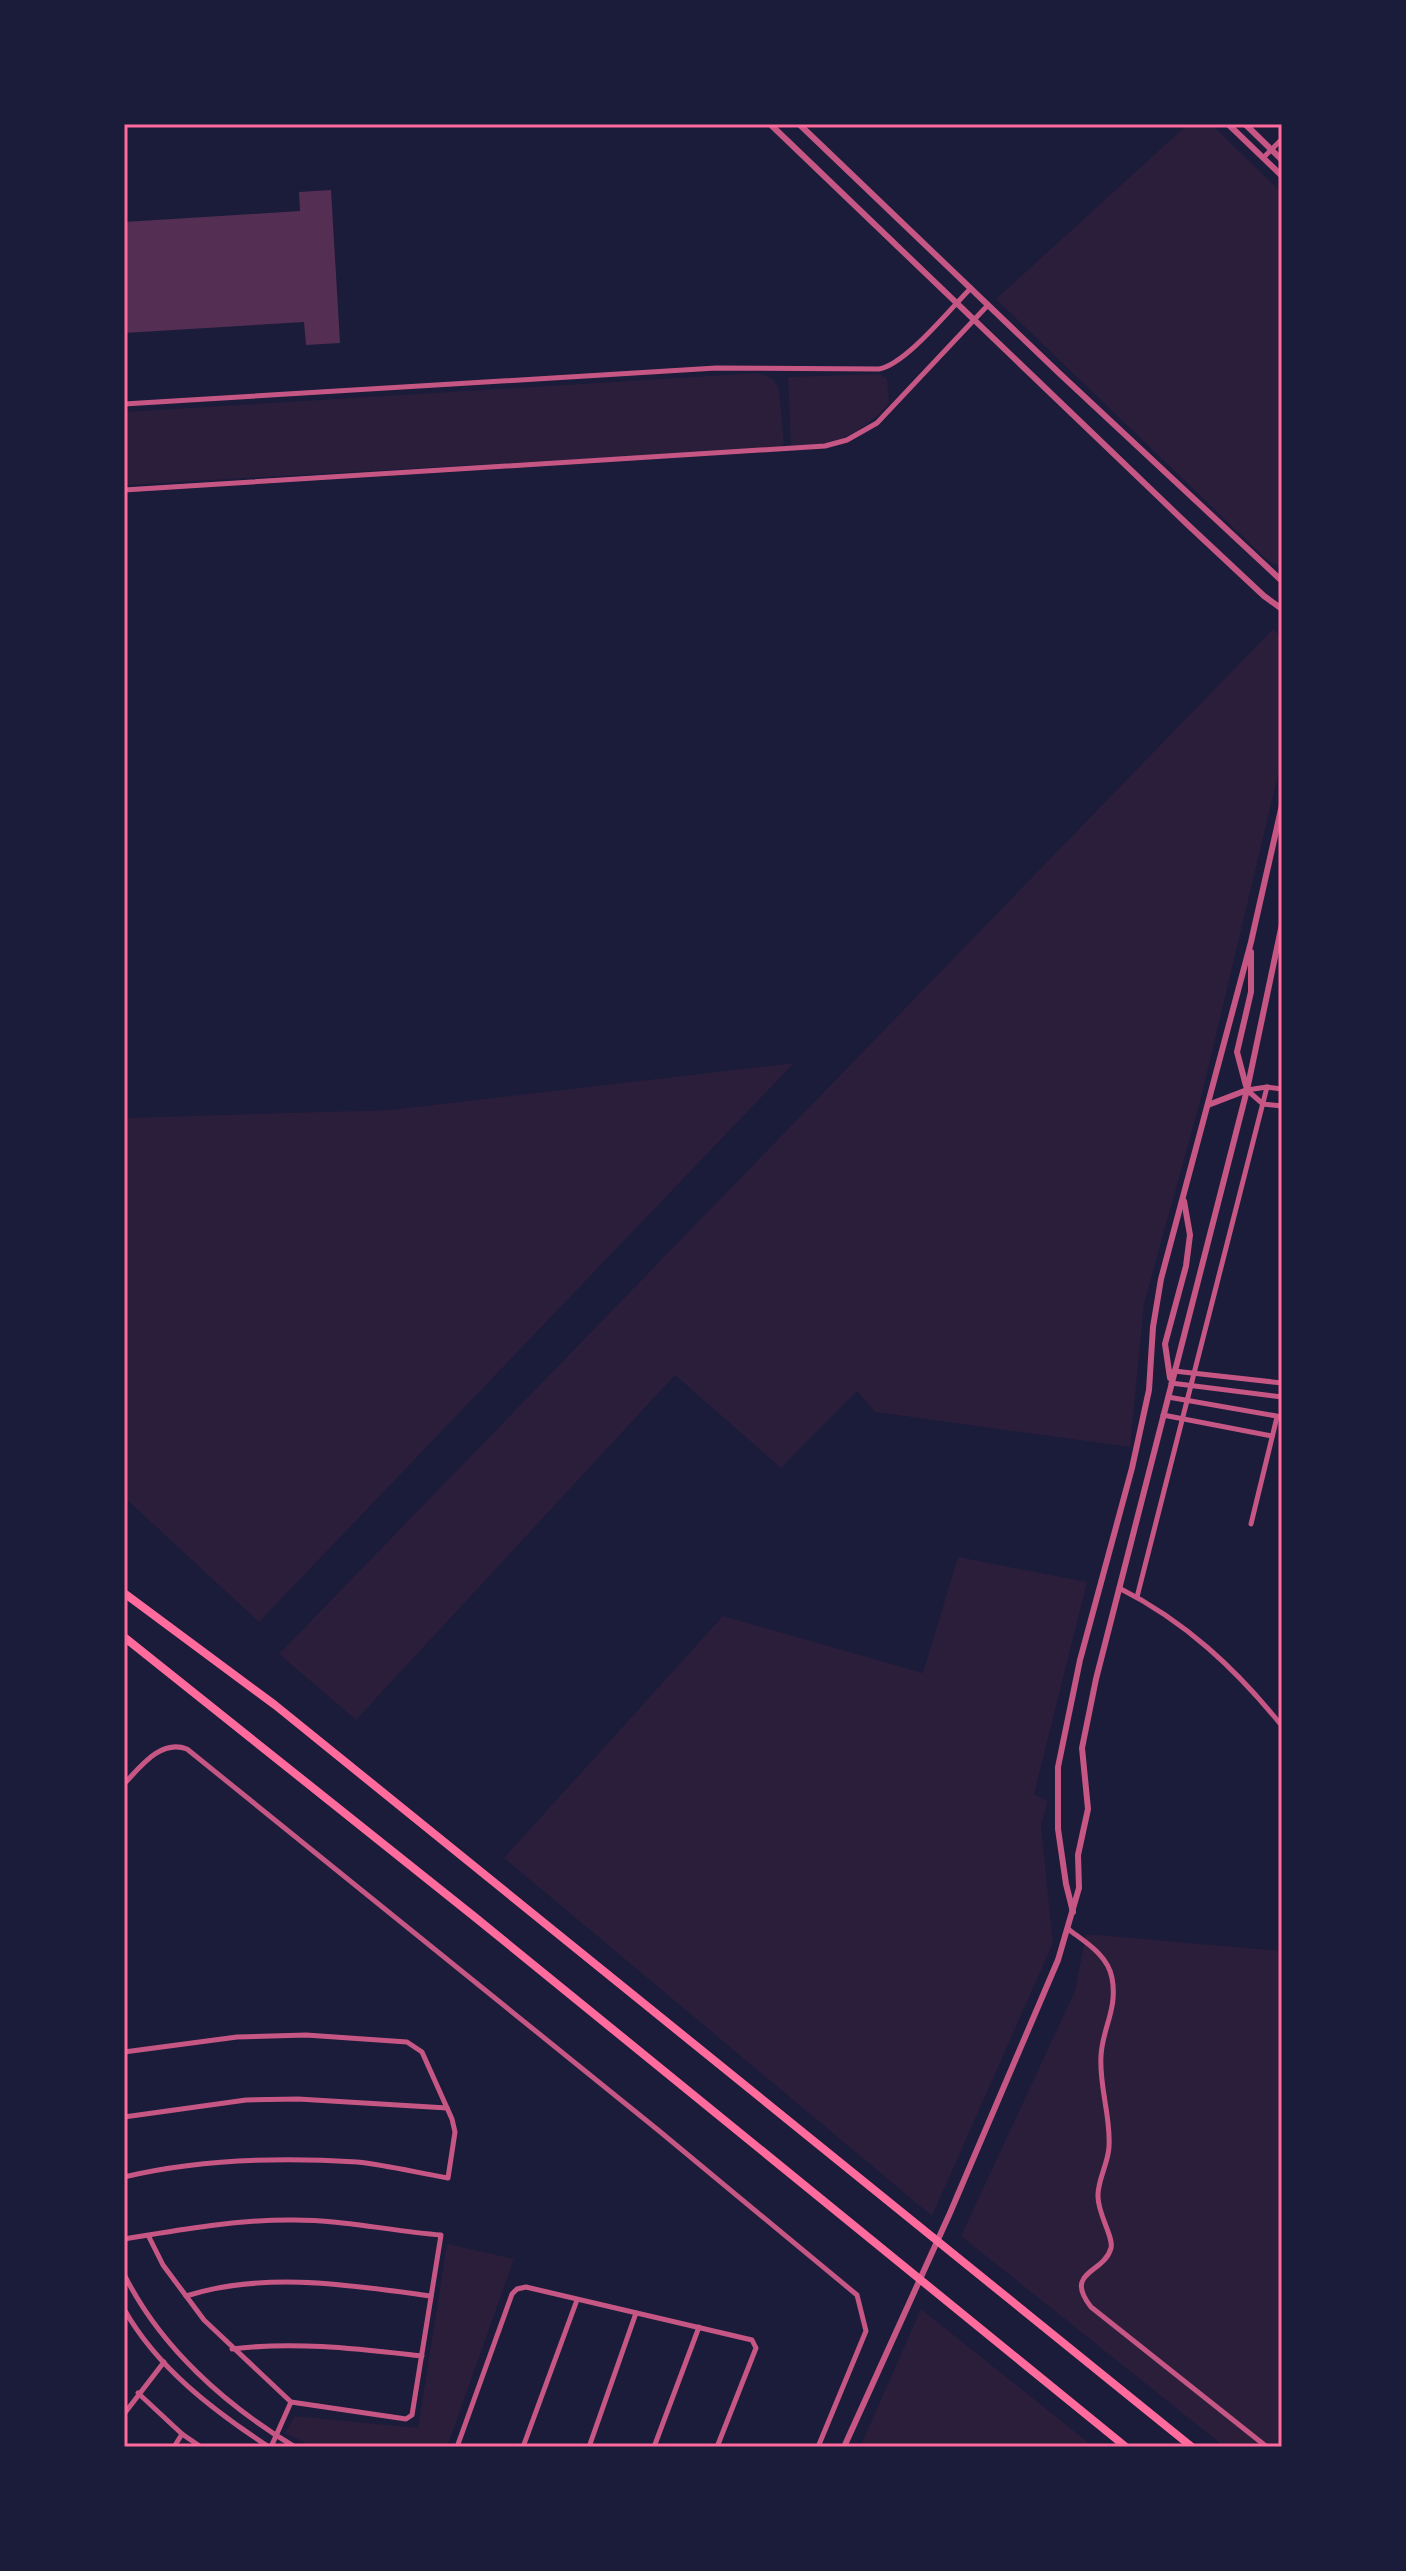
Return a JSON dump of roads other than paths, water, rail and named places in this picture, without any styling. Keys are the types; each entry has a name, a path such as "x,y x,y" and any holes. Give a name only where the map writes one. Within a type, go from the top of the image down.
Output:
{"highway":[{"path":"124,1593 275,1705 1192,2447"},
{"path":"124,1637 476,1918 1126,2447"}],"street":[{"path":"770,124 955,304 1282,611"},
{"path":"799,124 1282,581"},
{"path":"1228,124 1282,176"},
{"path":"1245,124 1282,160"},
{"path":"1263,158 1282,139"},
{"path":"124,404 716,368 879,369 898,360 971,288"},
{"path":"124,490 825,446 847,440 877,423 988,305"},
{"path":"1073,1912 1061,1853 1058,1767 1080,1660 1132,1468 1149,1390 1153,1327 1161,1279 1251,942 1282,805"},
{"path":"844,2447 1044,1996 1073,1912 1079,1888 1078,1855 1088,1809 1082,1748 1103,1646 1247,1090 1282,929"},
{"path":"1251,942 1251,992 1237,1052 1247,1090 1263,1104 1282,1106"},
{"path":"1208,1105 1247,1090 1267,1087 1282,1089"},
{"path":"1137,1597 1267,1087"},
{"path":"1171,1383 1165,1344 1186,1266 1190,1235 1183,1198"},
{"path":"1174,1371 1282,1383"},
{"path":"1171,1383 1282,1397"},
{"path":"1168,1397 1280,1417 1272,1436 1251,1524"},
{"path":"1163,1415 1272,1436"},
{"path":"1118,1588 1181,1625 1204,1644 1259,1698 1282,1726"},
{"path":"124,1784 167,1746 187,1749 857,2295 866,2331 818,2447"},
{"path":"1068,1929 1100,1953 1113,1979 1113,2013 1101,2051 1100,2075 1109,2125 1109,2150 1098,2191 1098,2210 1111,2247 1108,2255 1083,2278 1083,2297 1091,2307 1267,2447"},
{"path":"124,2052 237,2037 306,2035 407,2042 422,2052 455,2132 448,2178 360,2163 262,2159 170,2167 124,2177"},
{"path":"124,2117 246,2100 298,2099 447,2108"},
{"path":"124,2239 148,2235 217,2225 288,2220 357,2223 441,2235 414,2413 406,2419 291,2402 204,2320 163,2265 148,2235"},
{"path":"124,2274 149,2319 179,2353 213,2387 295,2447"},
{"path":"186,2297 231,2286 273,2282 354,2285 431,2296"},
{"path":"457,2447 512,2294 526,2287 749,2339 756,2348 717,2447"},
{"path":"523,2447 577,2300"},
{"path":"589,2447 636,2313"},
{"path":"125,2314 164,2362 196,2394 231,2423 270,2447 291,2402"},
{"path":"654,2447 699,2327"},
{"path":"232,2349 283,2345 422,2356"},
{"path":"124,2414 164,2362"},
{"path":"138,2393 182,2434 201,2447"},
{"path":"174,2447 182,2434"}]}
